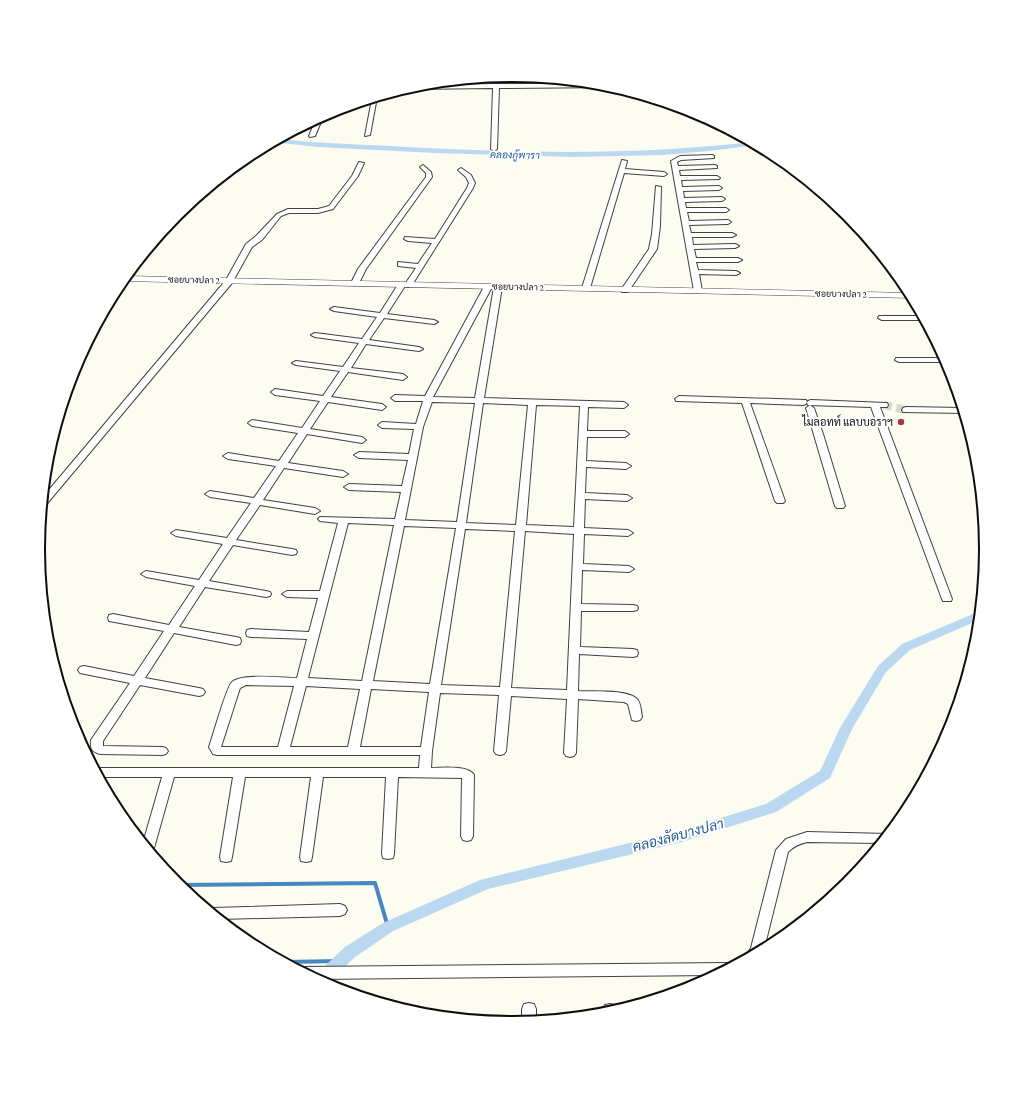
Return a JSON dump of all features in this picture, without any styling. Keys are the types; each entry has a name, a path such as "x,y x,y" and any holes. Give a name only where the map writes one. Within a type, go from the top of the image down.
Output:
{"street":[{"path":"462,85 573,86"},
{"path":"494,149 496,86"},
{"path":"367,135 374,103"},
{"path":"312,136 317,125"},
{"path":"698,291 674,161 676,159 712,157"},
{"path":"586,288 624,161"},
{"path":"48,497 229,281 249,246 259,238 279,215 288,211 318,211 331,208 355,176 361,163"},
{"path":"676,168 715,167"},
{"path":"355,283 362,269 429,177 429,173 423,168"},
{"path":"162,752 101,750 96,747 97,740 381,316 421,266 437,241 472,183 469,176 461,170"},
{"path":"622,171 664,174"},
{"path":"677,178 718,178"},
{"path":"625,290 641,266 649,258 653,249 658,220 656,210 658,187"},
{"path":"679,189 719,188"},
{"path":"681,200 722,199"},
{"path":"683,210 726,210"},
{"path":"685,223 728,222"},
{"path":"688,235 732,235"},
{"path":"408,239 437,241"},
{"path":"690,246 736,246"},
{"path":"692,260 738,260"},
{"path":"401,264 421,266"},
{"path":"694,272 736,273"},
{"name":"ซอยบางปลา 2","path":"132,279 904,296"},
{"path":"353,750 365,685 419,427 431,391 481,300 493,287"},
{"path":"425,772 426,751 434,690 461,526 478,402 496,300 493,287"},
{"path":"481,300 496,300"},
{"path":"334,309 434,322"},
{"path":"882,318 917,318"},
{"path":"315,335 419,349"},
{"path":"899,360 939,360"},
{"path":"296,363 403,377"},
{"path":"275,392 382,407"},
{"path":"394,398 478,402 624,405"},
{"path":"679,399 879,405 947,599"},
{"path":"745,400 780,501"},
{"path":"500,750 532,403"},
{"path":"808,404 819,434 840,506"},
{"path":"570,753 584,405"},
{"path":"906,410 958,411"},
{"path":"252,423 362,440"},
{"path":"382,425 419,427"},
{"path":"582,434 625,434"},
{"path":"358,455 413,457"},
{"path":"228,456 343,474"},
{"path":"581,464 626,466"},
{"path":"349,486 407,489"},
{"path":"210,494 315,511"},
{"path":"580,496 627,498"},
{"path":"323,519 628,533"},
{"path":"283,750 344,520"},
{"path":"176,532 292,552"},
{"path":"577,568 629,570"},
{"path":"146,574 266,594"},
{"path":"288,594 325,595"},
{"path":"576,607 633,608"},
{"path":"114,618 236,641"},
{"path":"251,633 313,636"},
{"path":"574,650 633,653"},
{"path":"84,670 199,692"},
{"path":"426,751 221,751 214,747 236,685 244,681 365,685 434,690 628,699 633,702 636,717"},
{"path":"102,772 458,773 468,776 467,836"},
{"path":"150,843 169,773"},
{"path":"226,857 240,773"},
{"path":"306,857 318,773"},
{"path":"388,854 392,773"},
{"path":"758,945 782,850 788,843 795,839 807,837 878,838"},
{"path":"221,914 340,910"},
{"path":"316,973 716,969"}],"waterway":[{"name":"คลองกู้พารา","path":"285,142 480,153 572,155 663,152 746,145"},
{"name":"คลองลัดบางปลา","path":"324,976 350,952 388,927 485,884 682,836 771,808 825,774 846,728 882,669 906,647 974,617"},
{"path":"188,885 375,883 388,927"},
{"path":"294,962 341,961"}],"tunnel":[{"path":"884,405 906,410"}],"place":[{"name":"ไมลอทท์ แลบบอราฯ","path":"901,422"}]}
